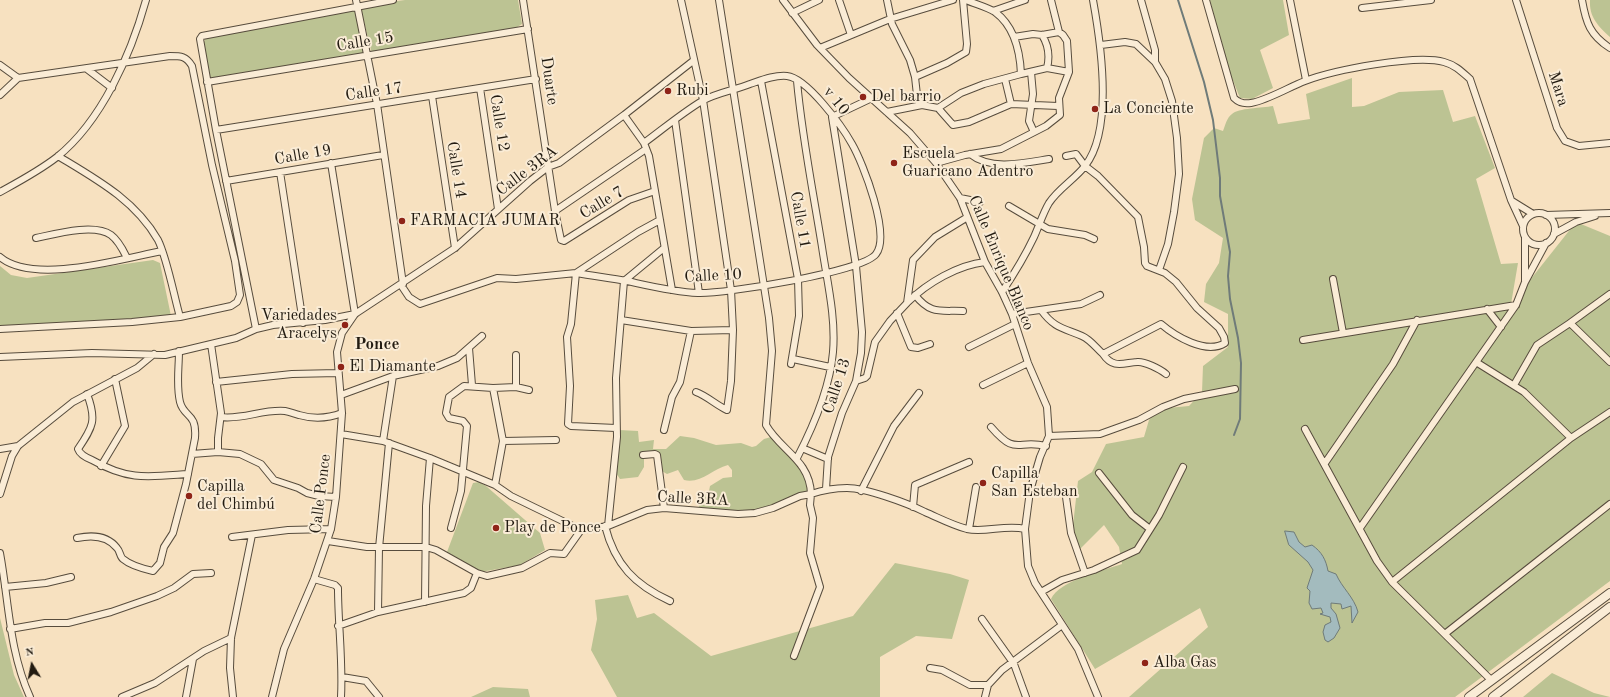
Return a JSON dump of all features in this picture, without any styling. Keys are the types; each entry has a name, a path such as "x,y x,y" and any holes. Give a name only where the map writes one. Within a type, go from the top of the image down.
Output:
{"street":[{"path":"0,192 34,174 58,156 84,129 112,88 123,64 146,0"},
{"path":"256,328 207,82 200,42 202,36 356,3 393,0"},
{"name":"Duarte","path":"523,0 555,211 561,240 564,241"},
{"path":"681,0 703,100 731,290 731,381 727,410 716,406 703,394 696,392"},
{"path":"719,0 769,318 772,351 766,425 769,431 796,458 811,484 810,504 813,518 810,553 820,587 794,656"},
{"name":"Calle Enrique Blanco","path":"783,0 820,48 910,133 936,163 960,198 966,218 985,262 1002,292 1012,314 1028,363 1046,400 1050,429 1046,446 1040,457 1030,491 1025,529 1028,566 1035,582 1084,661 1098,697"},
{"path":"792,13 819,0"},
{"path":"839,0 851,35"},
{"path":"887,0 890,19 916,77 917,95 922,105"},
{"path":"820,48 890,19 953,0"},
{"path":"916,77 947,63 966,52 967,44 964,0 993,11 1008,23 1014,37 1021,74"},
{"path":"993,11 1025,0"},
{"path":"936,163 970,154 1001,149 1056,120 1060,115 1058,106 1064,81 1069,72 1067,41 1061,33 1051,0"},
{"path":"1002,292 1018,269 1050,202 1085,166 1094,152 1101,132 1103,85 1101,45 1093,0"},
{"path":"1141,0 1155,50 1155,62"},
{"path":"1206,0 1234,98 1238,101 1253,103 1306,80 1352,68 1415,61 1442,62 1457,67 1470,79 1511,200 1523,226 1525,238 1525,282"},
{"path":"1290,0 1306,80"},
{"path":"1362,8 1431,0"},
{"name":"Mara","path":"1516,0 1557,128 1565,141 1579,146 1610,143"},
{"path":"1582,0 1584,13 1593,35 1610,48"},
{"path":"356,3 368,54 377,104 402,284 409,297 420,304 497,278 516,278 576,273 638,232 660,220"},
{"name":"Calle 15","path":"207,82 368,54 528,29"},
{"path":"1014,37 1033,34 1042,35 1061,33"},
{"path":"1042,35 1048,50 1049,59 1047,68"},
{"path":"1101,45 1125,42 1136,44 1155,62 1165,79 1172,101 1178,138 1179,174 1168,244 1159,270"},
{"path":"0,95 18,78 123,64 148,59 182,56 188,58 192,66 212,165 235,261 240,296 237,302 231,306 180,317 132,322 0,329"},
{"name":"Calle 3RA","path":"355,314 455,248 548,167 559,163 694,61"},
{"path":"0,66 18,78"},
{"path":"87,68 112,88"},
{"path":"938,108 961,93 984,84 1047,68 1069,72"},
{"path":"1030,72 1033,94 1029,121 1034,132"},
{"name":"v 10","path":"555,211 645,146 675,120 703,100 774,76 789,76 819,99 852,144 862,164 880,226 881,242 877,254 868,261 856,266 827,273"},
{"name":"Calle 17","path":"216,130 536,79"},
{"path":"1005,79 1011,104"},
{"name":"Calle 11","path":"761,81 798,279 799,316 792,361 830,367"},
{"path":"796,458 802,448 819,408 830,367 833,343 827,273 801,120 797,81"},
{"name":"Calle 12","path":"480,88 498,210"},
{"name":"Calle 14","path":"432,96 455,248"},
{"path":"832,117 872,98"},
{"path":"887,112 922,105 938,108 953,125 969,122 1011,104 1058,106"},
{"path":"624,115 645,146 655,191 672,290"},
{"name":"Calle 13","path":"826,489 828,459 842,413 856,381 861,353 862,327 856,266 832,117"},
{"path":"675,120 699,293"},
{"path":"970,154 975,158 1000,164 1049,159"},
{"path":"1066,156 1076,154 1085,166 1098,176 1138,217 1144,247 1145,263 1147,266 1159,270 1176,282 1197,308 1218,328 1224,337 1225,343 1220,345 1201,345 1169,331 1161,324 1103,354"},
{"name":"Calle 19","path":"226,181 383,155"},
{"path":"58,156 116,192 141,217 158,241 162,251 180,317"},
{"path":"0,357 92,353 165,355 236,338 256,328 303,323 355,314 331,163"},
{"path":"280,172 303,323"},
{"name":"Calle 7","path":"564,241 629,200 655,191"},
{"path":"960,198 980,202"},
{"path":"1511,200 1533,214 1610,213"},
{"path":"1009,206 1048,229 1085,235 1094,239"},
{"path":"1360,528 1516,305 1525,282 1546,243 1554,234 1590,217 1610,213"},
{"path":"1523,226 1526,219 1533,214"},
{"path":"1546,215 1552,221 1554,234"},
{"path":"907,303 913,260 935,237 966,218"},
{"path":"36,238 84,230 104,231 112,236 122,247 127,258"},
{"path":"1525,238 1535,245 1546,243"},
{"path":"664,248 624,281 616,378 616,428 606,526 610,545 620,564 640,585 670,601"},
{"path":"0,257 7,263 32,270 60,271 162,251"},
{"path":"856,381 868,376 875,342 897,313 915,295 956,271 974,263 985,262"},
{"path":"576,273 571,324 567,337 570,386 568,424 571,426 616,428"},
{"name":"Calle 10","path":"576,273 610,280 699,293 763,286 827,273"},
{"path":"1333,279 1344,333"},
{"path":"1514,385 1537,345 1610,294"},
{"path":"915,295 928,308 935,311 963,311"},
{"path":"1012,314 1081,304 1100,295"},
{"path":"1303,340 1417,320 1516,305"},
{"path":"1487,309 1501,327"},
{"path":"1041,310 1054,325 1082,336 1092,343 1111,362 1126,365 1142,362 1166,374"},
{"path":"897,313 911,347 918,348 930,344"},
{"name":"Calle Ponce","path":"272,697 284,649 314,579 328,542 331,529 336,497 342,413 337,352 342,334 355,314"},
{"path":"621,320 691,331 732,330"},
{"path":"1325,463 1393,364 1417,320"},
{"path":"1570,323 1610,362"},
{"path":"969,347 1015,324"},
{"path":"664,430 672,396 680,382 691,331"},
{"path":"341,396 393,376 438,366 457,358 482,336"},
{"path":"211,344 221,417 217,446 218,452"},
{"path":"469,348 472,386"},
{"path":"77,538 97,536 111,541 118,549 123,559 153,571 160,563 164,547 173,533 188,474 196,429 193,419 180,404 179,400 179,351"},
{"path":"0,494 12,456 18,446 69,405 138,368 154,354"},
{"path":"516,356 516,387"},
{"path":"1476,362 1524,392 1571,438"},
{"path":"984,385 1028,363"},
{"path":"216,382 292,374 338,373"},
{"path":"378,612 379,548 386,442 393,376"},
{"path":"101,466 125,426 115,379"},
{"path":"451,528 459,503 467,426 463,421 448,418 446,413 449,397 464,386 493,388 516,387 529,390"},
{"path":"493,388 503,441 495,485"},
{"path":"1049,436 1100,434 1139,420 1163,407 1184,399 1235,389"},
{"path":"861,491 894,426 920,393"},
{"path":"87,394 92,408 93,423 78,452 101,466 125,475 140,478 188,474"},
{"path":"221,417 230,418 258,413 284,411 301,416 324,417 342,413"},
{"path":"1392,582 1571,438 1610,412"},
{"path":"991,427 1001,438 1014,446 1037,444 1046,446"},
{"path":"1305,429 1377,560 1392,582 1446,633 1492,680"},
{"path":"328,542 379,548 426,547 436,550 477,574 487,576 531,565 550,553 564,554 581,530 511,496 495,485 430,458 386,442 361,436 341,434"},
{"path":"503,441 556,440"},
{"path":"0,449 18,446"},
{"path":"802,448 828,459"},
{"path":"192,454 218,452 248,457 260,464 274,480 298,488 307,493 336,497"},
{"path":"643,455 657,455 664,508"},
{"path":"425,602 426,506 430,458"},
{"path":"913,506 915,485 968,462"},
{"path":"1041,592 1062,580 1085,573 1120,559 1137,550 1183,467"},
{"path":"1099,473 1132,515 1150,528"},
{"path":"969,529 976,487"},
{"name":"Calle 3RA","path":"581,530 606,526 647,510 664,508 738,514 755,513 774,508 800,496 826,489 848,488 913,506 939,519 969,529 986,530 1013,527 1025,529"},
{"path":"1066,497 1071,532 1085,573"},
{"path":"1446,633 1610,504"},
{"path":"232,538 288,530 331,529"},
{"path":"233,697 230,668 231,638 252,535"},
{"path":"0,553 10,629 21,676 30,697"},
{"path":"10,629 45,623 68,623 111,612 163,594 193,574 211,573"},
{"path":"338,626 378,612 464,593 471,588 477,574"},
{"path":"5,587 51,582 71,577"},
{"path":"314,579 335,585 338,588 338,626 342,677 341,697"},
{"path":"1469,697 1610,593"},
{"path":"1493,697 1610,607"},
{"path":"982,619 1013,662 1020,677 1026,697"},
{"path":"985,697 988,685 1002,670 1062,625"},
{"path":"122,697 155,683 193,659 231,638"},
{"path":"186,697 193,659"},
{"path":"930,668 942,670 970,684 988,685"},
{"path":"342,677 366,681 379,697"}],"green space":[{"path":"405,0 518,0 522,24 511,31 372,54 360,6"},
{"path":"1210,0 1283,0 1289,35 1260,50 1273,88 1252,99 1240,98 1226,63"},
{"path":"1590,0 1610,0 1610,37 1595,21 1591,11"},
{"path":"358,9 368,54 210,81 201,49 207,35"},
{"path":"1352,78 1352,107 1364,106 1399,92 1443,90 1453,122 1475,116 1495,168 1476,179 1501,264 1518,263 1511,304 1576,222 1610,236 1610,581 1455,697 1129,697 1208,627 1200,608 1095,669 1051,599 1063,587 1072,582 1122,564 1119,547 1104,525 1076,553 1072,534 1078,481 1092,472 1106,444 1144,437 1149,420 1157,409 1189,406 1202,392 1203,366 1228,347 1228,314 1204,302 1206,284 1219,263 1223,238 1195,220 1192,199 1204,138 1214,128 1223,131 1230,115 1239,110 1273,106 1278,124 1310,119 1306,94"},
{"path":"153,260 160,263 171,316 0,327 0,266 11,275 27,278"},
{"path":"619,430 638,431 639,442 654,440 653,449 666,449 680,436 694,438 716,445 741,443 752,447 756,446 764,439 771,437 783,445 805,474 809,490 756,512 699,508 698,494 709,491 710,486 723,478 732,477 732,470 728,465 701,478 690,481 684,480 678,470 667,474 660,470 656,456 644,459 644,467 638,477 620,479 616,473"},
{"name":"Play de Ponce","path":"479,482 486,486 540,533 545,550 520,565 481,572 447,552 473,483"},
{"path":"895,563 950,574 969,580 952,639 916,636 880,657 880,697 617,697 591,650 597,619 595,600 628,595 637,618 654,613 711,656 853,616"},
{"path":"0,618 14,675 24,697 0,697"},
{"path":"1552,673 1594,693 1610,697 1523,697"},
{"path":"493,687 528,689 530,697 471,697"}],"water":[{"path":"1285,531 1294,532 1299,542 1305,547 1312,545 1321,553 1328,571 1336,574 1341,584 1351,597 1358,612 1352,623 1351,606 1342,609 1341,604 1331,603 1331,608 1336,614 1340,628 1334,638 1328,642 1325,640 1323,632 1325,625 1331,622 1330,617 1320,614 1323,613 1321,608 1312,609 1309,603 1310,591 1307,588 1313,570 1308,562 1289,545"}],"waterway":[{"path":"1178,0 1204,82 1213,120 1220,178 1220,196 1230,252 1228,276 1230,299 1238,338 1241,363 1240,419 1234,435"}],"place":[{"name":"Rubi","path":"668,91"},
{"name":"Del barrio","path":"863,97"},
{"name":"La Conciente","path":"1095,109"},
{"name":"Escuela Guaricano Adentro","path":"894,163"},
{"name":"FARMACIA JUMAR","path":"402,221"},
{"name":"Variedades Aracelys","path":"345,325"},
{"name":"El Diamante","path":"341,367"},
{"name":"Capilla San Esteban","path":"983,483"},
{"name":"Capilla del Chimbú","path":"189,496"},
{"name":"Play de Ponce","path":"496,528"},
{"name":"Alba Gas","path":"1145,663"}],"district":[{"name":"Ponce","path":"377,345"}]}
